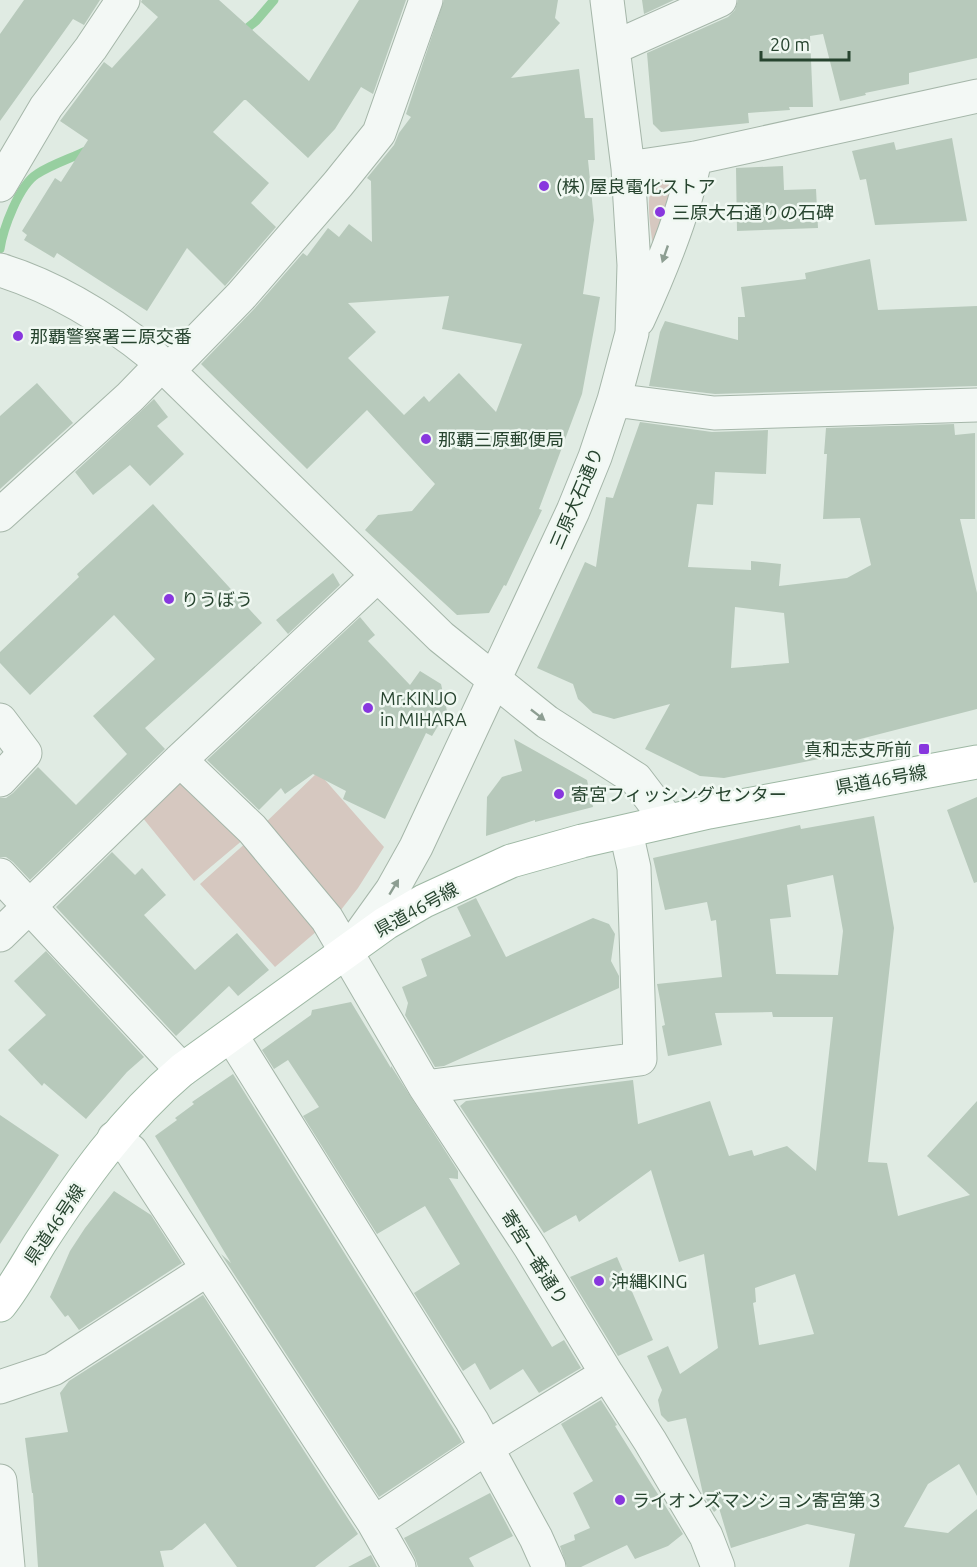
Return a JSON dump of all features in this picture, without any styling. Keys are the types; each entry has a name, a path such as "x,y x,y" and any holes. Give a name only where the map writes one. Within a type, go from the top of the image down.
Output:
{"main road":[{"name":"県道46号線","path":"0,1305 69,1200 114,1138 158,1090 182,1070 347,951 424,901 512,861 573,843 773,799 977,762"}],"street":[{"path":"0,184 46,107 91,48 123,0"},
{"path":"0,515 241,296 338,184 379,134 426,0"},
{"name":"三原大石通り","path":"347,951 363,933 405,869 573,511 595,457 614,400 632,333 634,265 628,168 607,0"},
{"path":"613,48 720,0"},
{"path":"628,168 695,158 977,96"},
{"path":"632,333 657,278 691,178 695,158"},
{"path":"4,271 41,286 83,308 131,338 165,367 441,637 547,722 636,779 668,821"},
{"path":"614,400 714,413 977,405"},
{"path":"0,935 180,760 377,576"},
{"path":"0,720 25,753 0,780"},
{"name":"寄宮一番通り","path":"180,760 252,829 327,919 425,1087 530,1247 650,1441 706,1536 717,1567"},
{"path":"425,1087 640,1059 634,868 626,832"},
{"path":"0,875 182,1070"},
{"path":"231,1035 472,1421 536,1538 549,1567"},
{"path":"114,1138 131,1151 374,1523 399,1567"},
{"path":"0,1388 53,1369 208,1269"},
{"path":"374,1523 486,1448 607,1374"},
{"path":"0,1481 8,1567"}],"shaded area":[{"path":"657,178 668,178 675,184 653,247 649,201 650,192"},
{"path":"318,772 384,847 358,888 337,915 262,826"},
{"path":"176,773 244,839 194,881 138,812"},
{"path":"248,841 324,925 275,967 200,884"}],"building":[{"path":"24,0 100,0 84,25 73,19 0,121 0,34"},
{"path":"142,0 219,0 309,81 359,0 406,0 373,94 361,87 335,129 308,158 246,100 213,132 269,183 251,203 276,227 225,286 187,248 147,311 57,253 54,258 24,240 27,235 22,231 55,178 61,182 88,140 60,121 104,62 112,68 158,17 141,2"},
{"path":"444,0 558,0 555,18 560,23 511,78 579,69 585,118 593,118 595,160 588,160 594,220 583,294 600,297 582,394 539,509 542,510 506,586 504,585 489,613 457,615 365,530 378,515 412,511 435,484 367,410 307,469 201,364 255,308 303,253 307,256 328,228 339,237 349,224 372,242 371,181 367,178 394,145 399,133 411,117 406,114","holes":["449,296 442,329 522,344 496,412 459,373 429,402 424,396 404,415 348,358 376,332 348,303"]},
{"path":"642,0 674,0 644,14"},
{"path":"738,0 977,0 977,58 909,73 909,84 840,101 823,34 810,36 813,107 789,107 790,110 748,113 749,123 661,132 653,124 647,53 728,17 735,10"},
{"path":"952,138 967,221 875,225 866,179 860,180 852,151 894,142 896,150"},
{"path":"783,166 784,190 816,189 818,228 737,231 736,168"},
{"path":"870,259 878,310 977,306 977,386 715,394 649,386 660,332 665,321 738,340 738,317 745,317 741,287 806,279 805,273"},
{"path":"37,383 73,423 0,489 0,416"},
{"path":"154,399 168,417 157,426 184,454 150,486 130,465 93,495 75,472"},
{"path":"640,422 712,432 768,430 766,474 715,472 713,505 697,504 688,567 751,570 751,561 781,564 779,586 847,578 871,565 860,518 823,519 827,454 824,454 826,428 954,424 955,435 975,433 975,519 960,519 977,593 977,709 833,746 834,756 724,778 700,776 645,749 670,704 614,719 593,713 578,699 573,684 537,668 585,562 596,567 606,497 613,498","holes":["735,607 784,613 789,663 731,668"]},
{"path":"153,504 262,623 145,728 165,749 30,880 13,862 6,857 0,857 0,798 6,798 13,793 38,767 76,805 127,754 93,716 155,659 114,615 30,695 0,663 0,652 79,577 77,574"},
{"path":"333,573 340,585 288,634 276,620"},
{"path":"360,617 375,635 368,641 410,685 420,671 441,684 447,711 432,736 426,733 385,819 343,799 346,791 313,774 285,794 281,788 259,810 207,760"},
{"name":"寄宮フィッシングセンター","path":"514,739 587,780 593,807 535,822 535,820 486,836 487,797 502,777 522,771"},
{"path":"977,797 977,882 974,883 947,810"},
{"path":"874,816 894,928 868,1162 887,1163 898,1216 970,1195 927,1156 977,1101 977,1496 959,1464 928,1484 904,1527 948,1533 977,1509 977,1567 849,1567 855,1534 807,1524 731,1548 719,1508 714,1512 703,1494 686,1418 668,1422 661,1415 658,1400 662,1390 647,1356 668,1346 680,1374 718,1348 704,1254 679,1262 651,1170 579,1222 576,1215 544,1233 460,1106 466,1101 633,1080 638,1124 710,1101 729,1156 752,1150 754,1156 787,1146 816,1171 833,1017 773,1017 772,1012 715,1013 722,1045 668,1056 657,984 722,977 716,920 711,921 707,902 665,910 653,858 800,825 801,829","holes":["833,875 843,931 838,975 776,974 770,919 791,917 787,885","795,1274 814,1334 759,1345 753,1303 756,1302 755,1288"]},
{"path":"112,852 135,875 142,868 166,895 144,915 195,970 237,933 269,970 238,996 229,986 176,1036 56,907"},
{"path":"476,898 506,957 593,918 609,924 615,934 611,961 619,976 619,988 444,1066 435,1067 405,1015 408,1003 402,987 427,976 421,959 471,936 457,907"},
{"path":"46,951 144,1057 127,1072 86,1119 44,1083 42,1086 8,1050 46,1015 14,981"},
{"path":"351,1002 458,1171 458,1179 449,1178 552,1347 564,1340 581,1368 539,1393 523,1369 490,1390 475,1363 463,1371 414,1293 460,1264 425,1206 377,1234 303,1116 319,1107 288,1060 274,1069 262,1050 311,1015 312,1010"},
{"path":"233,1074 462,1442 379,1497 221,1254 231,1263 155,1136 177,1120 175,1118 194,1104 192,1102"},
{"path":"0,1115 59,1155 0,1244"},
{"path":"114,1191 151,1215 182,1263 79,1330 68,1315 65,1317 50,1297 70,1251"},
{"path":"617,1257 653,1340 618,1356 570,1277"},
{"path":"203,1295 358,1534 315,1567 237,1567 205,1523 172,1550 160,1551 164,1567 38,1567 33,1493 25,1438 68,1432 60,1393 69,1381"},
{"name":"ライオンズマンション寄宮第３","path":"601,1400 683,1534 668,1546 635,1559 627,1545 581,1567 567,1567 560,1546 575,1540 574,1535 590,1528 573,1493 593,1481 561,1424"},
{"path":"490,1493 513,1536 469,1558 474,1567 418,1567 404,1538"},
{"path":"371,1555 377,1567 348,1567"}],"waterway":[{"path":"240,34 256,21 274,0"},
{"path":"0,249 13,208 30,180 49,167 88,150"}],"place":[{"name":"(株) 屋良電化ストア","path":"544,186"},
{"name":"三原大石通りの石碑","path":"660,212"},
{"name":"那覇警察署三原交番","path":"18,336"},
{"name":"那覇三原郵便局","path":"426,439"},
{"name":"りうぼう","path":"169,599"},
{"name":"Mr.KINJO in MIHARA","path":"368,708"},
{"name":"真和志支所前","path":"924,749"},
{"name":"寄宮フィッシングセンター","path":"559,794"},
{"name":"沖縄KING","path":"599,1281"},
{"name":"ライオンズマンション寄宮第３","path":"620,1500"}]}
